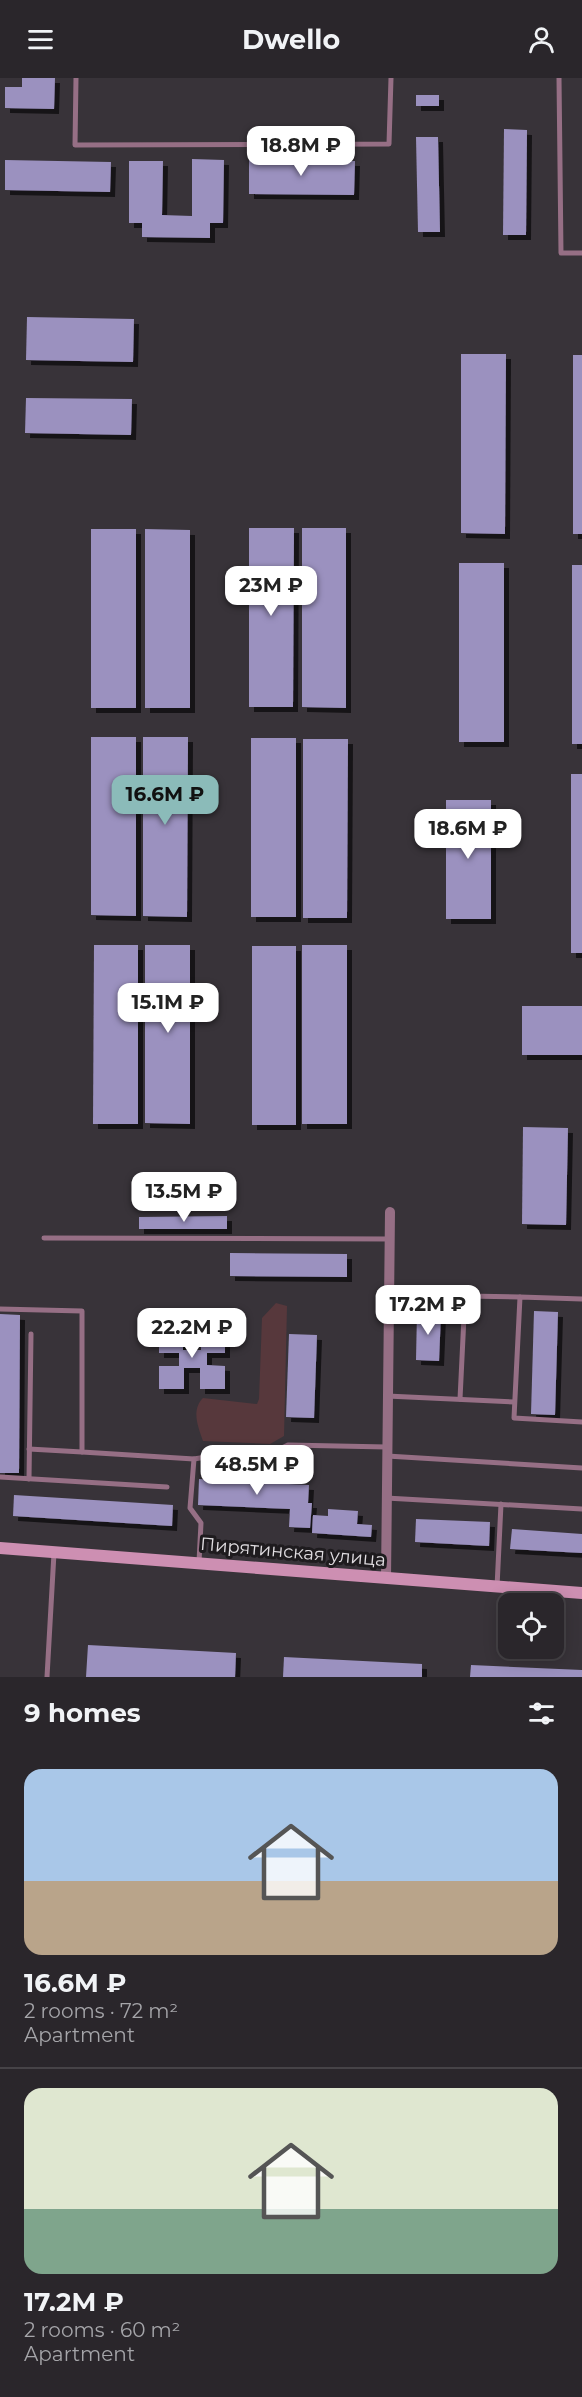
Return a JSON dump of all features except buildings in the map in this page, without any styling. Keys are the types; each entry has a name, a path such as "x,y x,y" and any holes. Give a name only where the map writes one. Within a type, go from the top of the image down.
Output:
{"street":[{"path":"386,1578 390,1212"},
{"name":"Пирятинская улица","path":"0,1548 582,1593"}],"lane":[{"path":"76,78 75,145 389,144 391,78"},
{"path":"559,78 561,253 582,253"},
{"path":"44,1238 390,1239"},
{"path":"460,1399 465,1296 582,1299"},
{"path":"520,1297 514,1418 582,1422"},
{"path":"0,1309 82,1311 82,1452"},
{"path":"29,1479 31,1334"},
{"path":"387,1396 514,1402"},
{"path":"29,1449 194,1459 206,1457 254,1462 288,1445 582,1468"},
{"path":"194,1459 190,1508 201,1523 199,1562"},
{"path":"0,1477 167,1487"},
{"path":"387,1498 582,1509"},
{"path":"496,1587 501,1504"},
{"path":"47,1677 54,1552"}],"shaded area":[{"path":"276,1303 287,1306 284,1436 270,1444 203,1441 196,1413 203,1398 257,1404 262,1318"}]}
